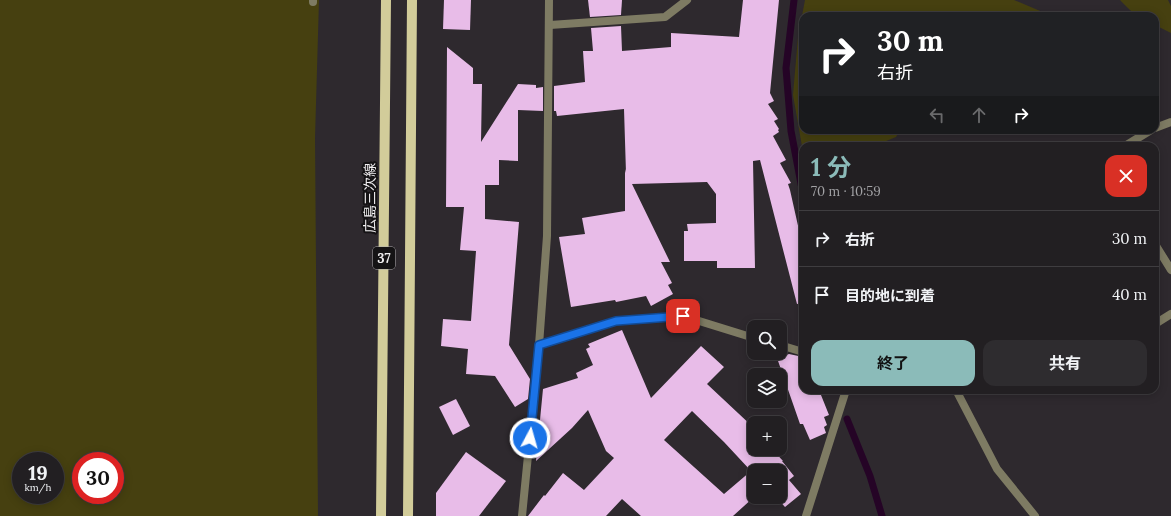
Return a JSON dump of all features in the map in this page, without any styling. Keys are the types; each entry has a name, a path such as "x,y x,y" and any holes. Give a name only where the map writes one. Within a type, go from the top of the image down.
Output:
{"main road":[{"name":"広島三次線","path":"381,516 386,0"},
{"name":"37","path":"408,516 412,0"}],"street":[{"path":"522,516 539,345 547,236 550,25 549,0"},
{"path":"550,25 665,17 688,0"},
{"path":"1159,126 1171,122"},
{"path":"1132,142 1144,134"},
{"path":"1159,250 1171,270"},
{"path":"1159,322 1171,314"},
{"path":"539,345 616,321 683,316 747,336"},
{"path":"787,347 799,351"},
{"path":"806,516 845,394"},
{"path":"958,394 997,469 1035,516"}],"shaded area":[{"path":"0,0 319,0 315,138 318,516 0,516"},
{"path":"805,0 1014,0 1042,12 803,12"},
{"path":"1120,0 1168,0 1171,6 1171,33 1159,27 1159,12 1133,12"},
{"path":"799,32 799,129 793,95"},
{"path":"800,134 898,134 896,137 884,142 801,142"}],"building":[{"path":"444,0 471,0 470,30 443,29"},
{"path":"588,0 622,0 621,15 590,17"},
{"path":"743,0 779,0 770,93 774,101 768,104 778,119 774,121 779,129 779,132 773,136 786,160 780,163 791,183 788,184 799,230 799,304 797,304 760,160 753,161 755,268 717,268 717,261 684,261 684,231 688,231 687,224 716,223 716,194 707,182 632,184 670,262 661,262 672,283 668,285 673,294 651,306 646,296 616,302 615,300 571,307 559,237 585,234 582,218 625,211 625,169 626,173 624,109 557,116 556,111 554,111 554,86 585,82 583,51 593,51 591,28 621,26 622,51 671,47 671,33 739,37"},
{"path":"447,47 473,68 473,84 482,84 481,142 518,84 536,85 536,88 543,87 543,111 518,110 518,161 499,160 499,185 485,185 485,219 519,222 509,345 530,379 528,399 515,407 495,376 466,374 468,349 441,346 443,319 471,321 476,251 460,250 464,207 446,207"},
{"path":"622,330 651,398 701,346 724,367 707,384 747,421 747,456 778,456 784,464 747,464 747,467 692,411 664,440 724,494 747,474 747,503 733,516 641,516 622,499 606,516 528,516 563,473 584,490 614,458 606,451 588,410 572,428 536,461 543,389 578,378 576,373 593,365 586,349 590,347 588,344"},
{"path":"789,354 799,356 799,394 821,394 829,415 824,417 827,425 824,427 826,433 810,440 803,424 800,424 787,387 787,368 780,368 778,360 787,360 787,355"},
{"path":"456,399 470,426 453,435 439,407"},
{"path":"466,452 506,481 479,516 436,516 436,493"},
{"path":"787,467 794,476 789,480 801,494 785,507 782,504 787,504"}],"waterway":[{"path":"794,0 786,68 791,131 799,173"},
{"path":"847,419 870,476 882,516"}],"route":[{"path":"530,438 539,345 616,321 683,316"}]}
